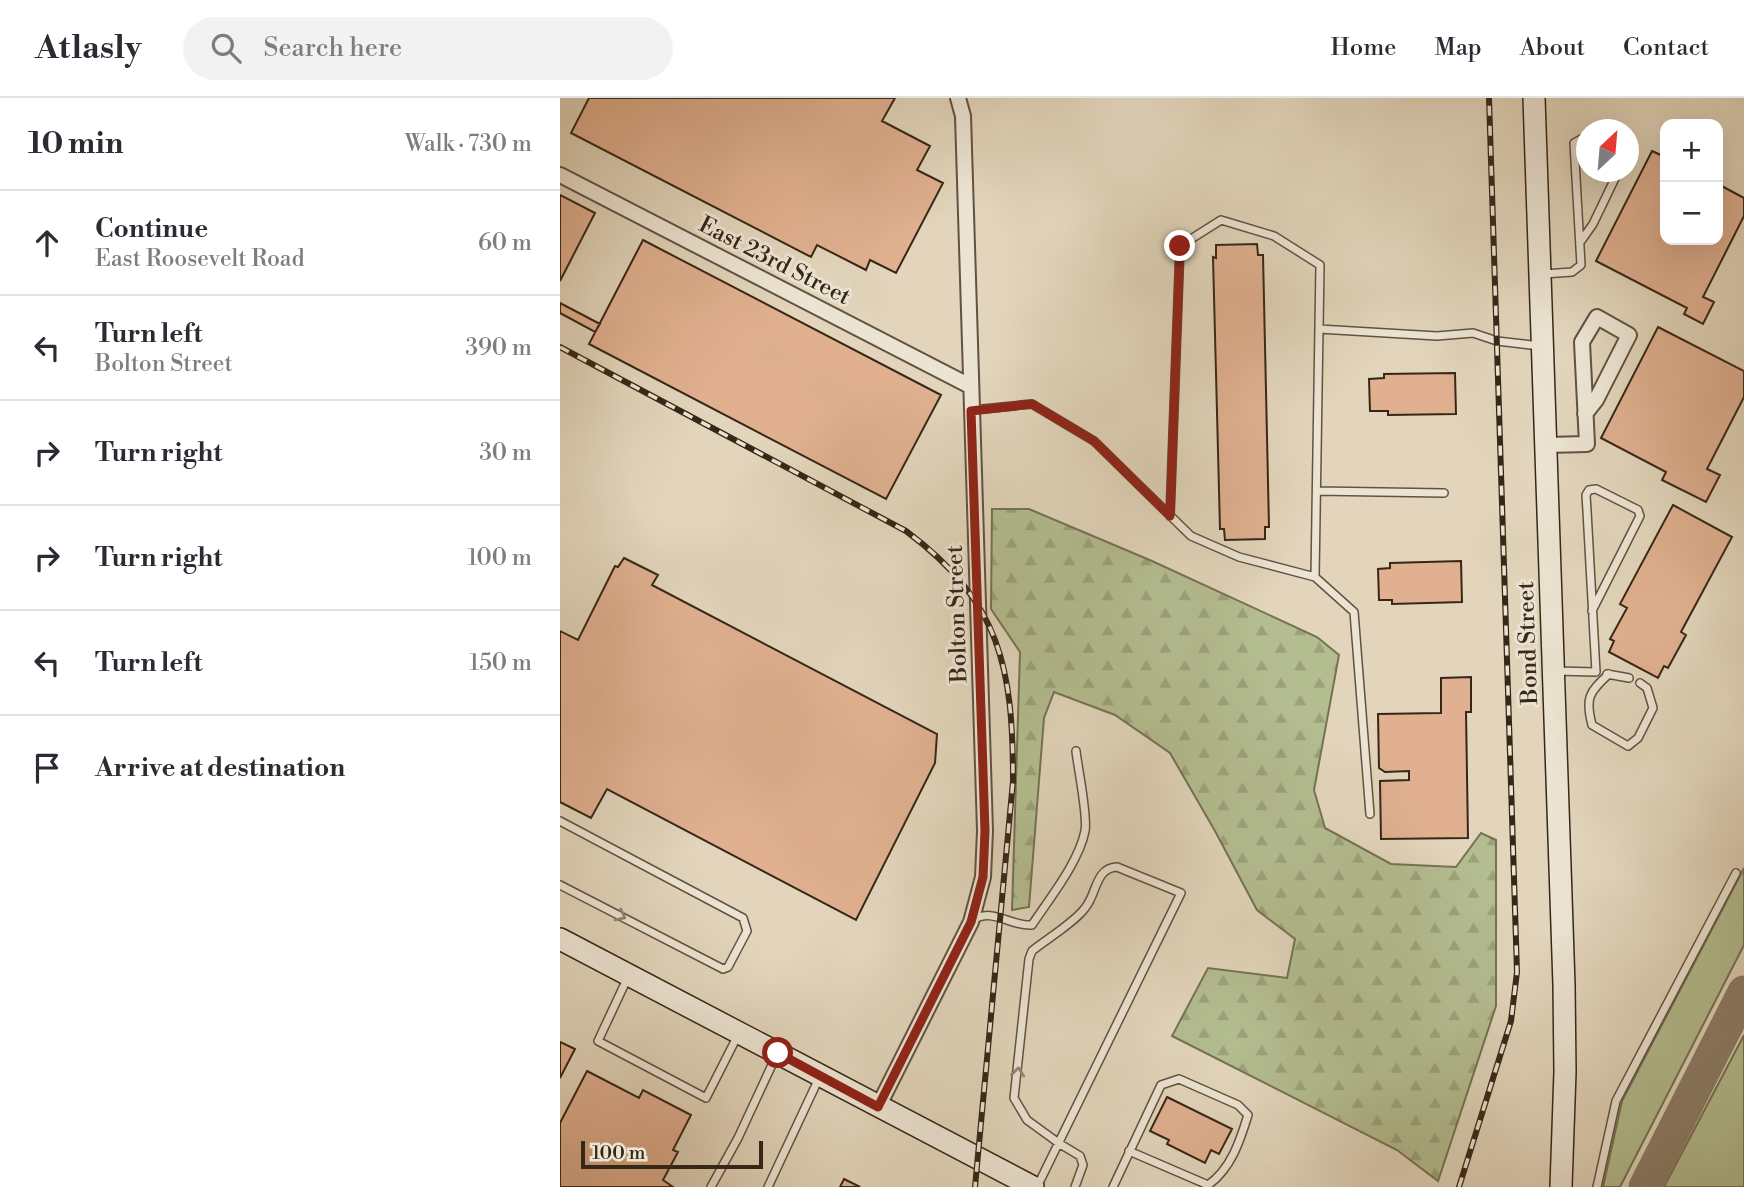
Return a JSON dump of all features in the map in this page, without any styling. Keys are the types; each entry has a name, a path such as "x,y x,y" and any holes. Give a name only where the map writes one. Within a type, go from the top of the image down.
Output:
{"street":[{"name":"Bolton Street","path":"878,1107 971,922 983,877 985,831 963,116 958,98"},
{"name":"Bond Street","path":"1534,98 1564,985 1565,1072 1561,1187"},
{"name":"East 23rd Street","path":"560,175 970,386"},
{"path":"1546,445 1587,444 1582,342 1597,317 1629,335 1586,414"},
{"path":"560,939 1035,1187"}],"lane":[{"path":"1576,142 1576,171"},
{"path":"1539,274 1572,272 1581,265 1577,182"},
{"path":"1581,241 1593,224 1613,182"},
{"path":"1170,516 1180,246 1221,220 1274,236 1320,265 1315,578"},
{"path":"1319,328 1437,336 1473,333 1497,341 1542,347"},
{"path":"971,411 1032,404 1094,441 1191,536 1239,557 1315,578 1354,612 1370,814"},
{"path":"1592,611 1640,516 1638,510 1596,489 1588,490 1586,495 1592,611 1596,672"},
{"path":"1317,491 1444,493"},
{"path":"1554,671 1596,672 1629,678"},
{"path":"1609,674 1590,694 1592,726 1628,746 1638,738 1653,708 1647,688 1640,683"},
{"path":"971,922 977,917 990,915 1002,916 1023,926 1032,925 1055,891 1081,844 1085,829 1076,751"},
{"path":"560,821 743,918 747,931 728,967 723,969 560,885"},
{"path":"1035,1187 1060,1144 1181,893 1129,870 1110,867 1103,872 1086,908 1032,951 1027,975 1014,1098 1019,1111 1027,1120 1060,1144 1080,1156 1082,1173 1075,1187"},
{"path":"1597,1187 1616,1101 1735,873"},
{"path":"629,975 598,1041 706,1098 739,1033"},
{"path":"711,1187 738,1138 778,1053"},
{"path":"768,1187 820,1076"},
{"path":"1113,1187 1129,1151 1161,1085 1179,1079 1238,1104 1248,1115 1238,1147 1217,1178 1208,1185 1129,1151"}],"green space":[{"path":"992,509 1029,509 1152,561 1317,637 1339,655 1314,790 1325,828 1391,864 1456,867 1481,833 1496,840 1496,1006 1438,1181 1397,1150 1172,1036 1208,968 1287,978 1295,939 1257,910 1170,753 1115,715 1054,692 1044,718 1029,907 1012,910 1020,652 991,609"},
{"path":"1744,868 1744,945 1620,1187 1603,1187 1622,1101"},
{"path":"1744,1035 1744,1187 1664,1187 1665,1185"}],"building":[{"path":"589,98 895,98 882,121 930,146 917,170 943,183 896,273 870,260 866,270 817,245 811,257 571,133"},
{"path":"1652,151 1660,155 1660,245 1723,245 1723,187 1744,198 1744,216 1703,297 1714,302 1703,324 1684,314 1687,308 1596,261 1636,182 1639,182 1639,177"},
{"path":"560,195 595,213 560,281"},
{"path":"643,240 941,395 886,499 589,344"},
{"path":"1257,244 1258,255 1263,255 1269,527 1265,527 1265,539 1225,540 1224,529 1220,529 1213,257 1216,258 1216,245"},
{"path":"560,303 600,324 595,332 560,313"},
{"path":"1658,327 1744,371 1744,397 1707,469 1720,475 1706,502 1662,480 1666,472 1601,438"},
{"path":"1455,373 1456,414 1388,415 1388,411 1370,411 1369,379 1384,378 1384,374"},
{"path":"1673,505 1732,537 1681,632 1686,635 1668,668 1664,666 1658,678 1609,652 1614,641 1610,639 1627,608 1620,604"},
{"path":"624,558 658,575 652,585 937,734 935,763 856,920 607,789 591,818 560,802 560,631 578,640 615,566 618,567"},
{"path":"1461,561 1462,602 1392,604 1392,600 1379,600 1378,569 1390,568 1390,563"},
{"path":"1471,677 1471,712 1466,712 1468,838 1381,839 1380,781 1409,780 1409,771 1385,772 1379,768 1378,714 1441,713 1441,678"},
{"path":"560,1042 575,1049 560,1078"},
{"path":"587,1071 639,1098 643,1090 691,1115 673,1150 678,1152 663,1180 673,1187 560,1187 560,1123"},
{"path":"1167,1097 1232,1129 1219,1154 1211,1150 1205,1163 1167,1144 1169,1140 1150,1131"},
{"path":"844,1179 860,1187 840,1187"}],"taxiway":[{"path":"1645,1187 1744,992"}],"railway":[{"path":"1459,1187 1511,1021 1517,972 1489,98"},
{"path":"560,347 906,531 938,557 963,584 982,612 995,640 1004,671 1010,704 1013,781 975,1187"}],"route":[{"path":"778,1053 878,1107 971,922 983,877 985,831 971,411 1032,404 1094,441 1170,516 1180,246"}]}
